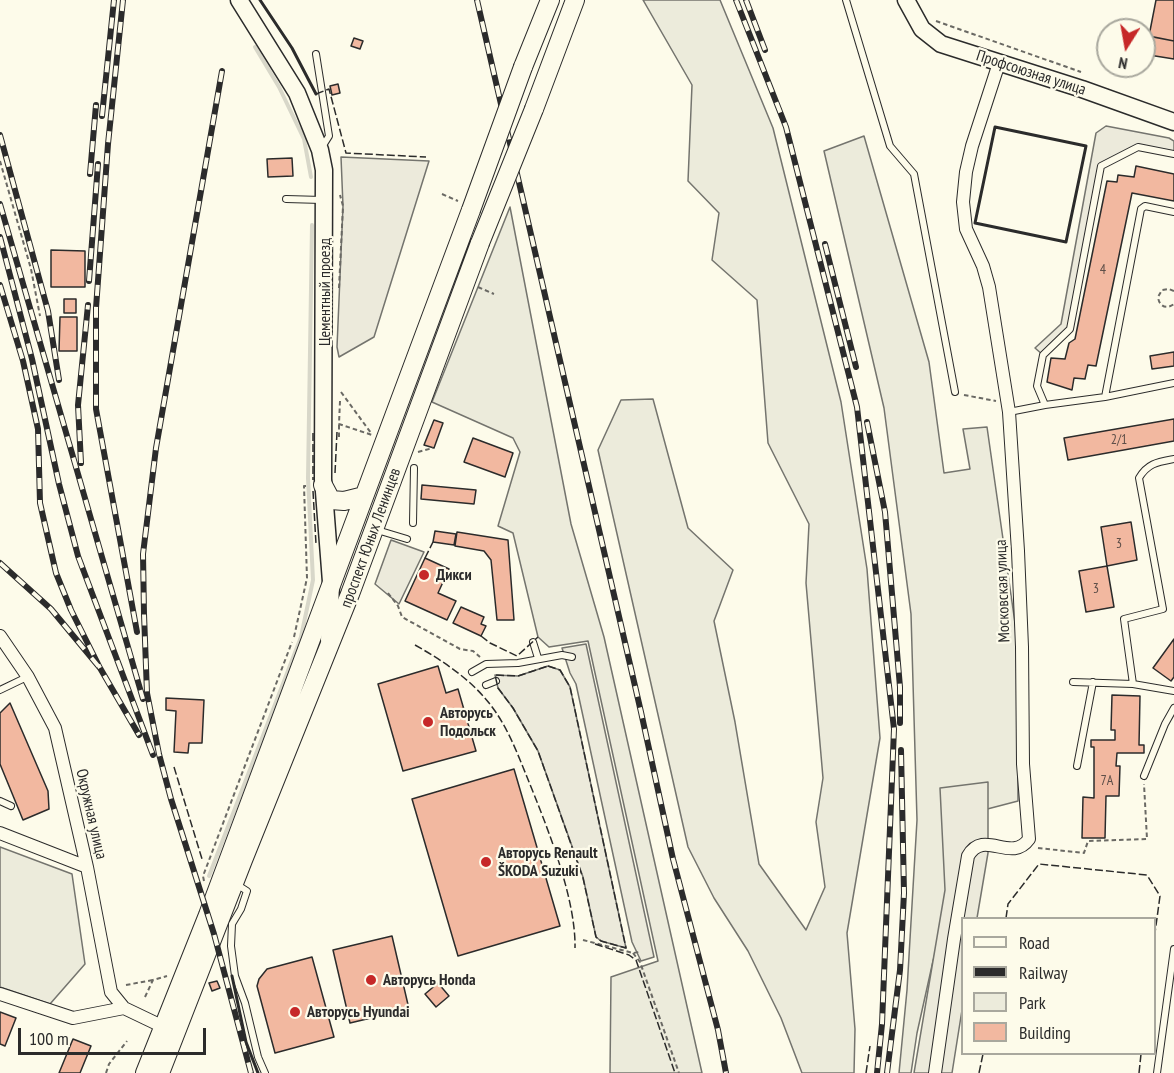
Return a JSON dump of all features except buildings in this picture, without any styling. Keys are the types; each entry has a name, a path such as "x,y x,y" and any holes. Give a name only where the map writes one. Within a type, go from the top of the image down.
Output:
{"main road":[{"name":"проспект Юных Ленинцев","path":"160,1073 170,1029 208,915 364,496 466,206 550,0"},
{"name":"проспект Юных Ленинцев","path":"145,1073 170,1029 234,883 329,647 480,243 575,0"},
{"path":"323,485 332,500 344,501 364,496"}],"street":[{"name":"Цементный проезд","path":"239,0 297,93 320,150 324,170 323,485 331,582 329,647"},
{"name":"Профсоюзная улица","path":"906,0 922,29 941,44 1174,122"},
{"name":"Московская улица","path":"999,63 972,146 963,202 966,229 983,266 989,287 1008,407 1018,551 1023,764 1029,839 1024,846"},
{"path":"331,582 350,594"},
{"name":"Окружная улица","path":"0,636 28,677 55,728 87,867 111,992 124,1008"},
{"path":"0,833 87,867"},
{"path":"935,1073 968,856 972,849 980,844 1015,849 1024,846"},
{"path":"0,994 73,1018 124,1008 170,1029"}],"lane":[{"path":"846,0 891,146 914,174 956,392"},
{"path":"316,54 329,136 320,150"},
{"path":"1046,405 1037,386 1042,355 1070,329 1101,166 1138,147 1174,154"},
{"path":"286,199 325,200"},
{"path":"1105,397 1141,209 1145,206 1174,212"},
{"path":"1008,407 1046,405 1105,397 1174,383"},
{"path":"1133,684 1124,618 1163,609 1139,478 1144,468 1159,461 1174,459"},
{"path":"413,523 414,468"},
{"path":"374,529 406,539"},
{"path":"533,642 538,658"},
{"path":"472,672 486,664 518,663 562,655 572,657"},
{"path":"0,690 28,677"},
{"path":"486,685 496,681"},
{"path":"1073,682 1133,684 1174,691"},
{"path":"1077,766 1092,682"},
{"path":"1144,776 1174,708"},
{"path":"0,801 11,806"},
{"path":"234,883 247,891 241,909 232,924 231,946 234,966 258,1057 265,1073"},
{"path":"1157,1073 1174,949"}],"path":[{"path":"928,18 1084,74"},
{"path":"0,161 31,269 40,316"},
{"path":"442,194 466,206"},
{"path":"478,287 494,294"},
{"path":"1174,291 1162,290 1158,297 1159,303 1164,307 1174,304"},
{"path":"340,402 339,424 373,436 341,392"},
{"path":"956,392 970,398 1008,407"},
{"path":"416,452 433,448"},
{"path":"204,885 203,876 295,636 307,578 304,486"},
{"path":"388,592 398,606 402,617 460,649 473,651 486,664"},
{"path":"1024,846 1084,853 1088,841 1146,839 1144,776"},
{"path":"584,940 633,953 639,952"},
{"path":"633,953 640,963 679,1073"},
{"path":"126,985 170,975"},
{"path":"145,997 153,980"},
{"path":"106,1073 127,1041"}],"green space":[{"path":"643,0 720,0 773,128 841,402 867,569 880,738 847,933 855,1029 854,1073 802,1073 781,1018 748,951 714,898 688,847 598,450 621,400 653,399 688,528 733,570 714,621 735,722 759,864 806,930 825,887 816,822 823,778 806,583 809,524 768,443 757,300 712,260 719,213 688,181 692,85"},
{"path":"864,136 929,362 944,473 970,469 963,429 987,427 1017,637 1018,801 949,819 959,867 933,961 917,1033 911,1073 899,1073 907,990 917,820 911,614 884,408 824,151"},
{"path":"510,207 571,524 604,637 702,1073 610,1073 611,977 658,961 588,641 549,647 538,637 513,533 498,526 520,452 513,438 432,402"},
{"path":"0,847 72,874 85,964 50,1004 0,987"}],"shaded area":[{"path":"1106,126 1169,138 1174,141 1174,154 1138,147 1101,166 1070,329 1043,355 1035,348 1061,324 1096,133"},
{"path":"341,157 429,161 374,337 339,357 337,347 343,206"},
{"path":"391,540 424,552 399,604 375,584"},
{"path":"586,644 654,957 641,961 632,942 576,684 562,648"},
{"path":"548,666 560,670 570,687 626,948 601,941 596,937 583,877 538,751 513,708 498,688 495,675 518,676"},
{"path":"988,782 988,853 977,917 961,917 961,1016 952,1073 914,1073 945,890 940,788"}],"waterway":[{"path":"255,47 279,87 304,139 311,177"},
{"path":"209,876 301,637 313,580 308,478 312,225"}],"railway":[{"path":"102,116 114,0"},
{"path":"123,0 108,144 96,308 96,409 137,632"},
{"path":"477,0 673,859 718,1030 726,1073"},
{"path":"736,0 786,127 857,407 894,729 882,1024 877,1073"},
{"path":"746,0 765,50"},
{"path":"222,71 156,448 143,554 144,614 147,693 159,754 214,934 251,1073"},
{"path":"90,174 96,105"},
{"path":"0,135 48,311 59,380"},
{"path":"89,281 98,164"},
{"path":"0,204 143,699"},
{"path":"0,237 32,359 59,484 78,556 153,755"},
{"path":"825,244 856,367"},
{"path":"0,285 23,361 38,429 40,503 56,573 71,610 100,668"},
{"path":"81,463 78,405 88,305"},
{"path":"867,422 885,512 900,687 900,723"},
{"path":"0,563 51,609 100,668 139,735"},
{"path":"887,1073 900,970 904,893 901,750"}],"fence":[{"path":"316,94 329,89 346,153 426,157"},
{"path":"335,473 337,432"},
{"path":"313,433 313,480"},
{"path":"313,491 316,544"},
{"path":"425,558 433,542"},
{"path":"481,636 517,656 538,637"},
{"path":"415,645 469,682 487,701 505,727 551,838 571,906 575,948"},
{"path":"548,666 560,670 570,687 626,948 601,941 596,937 583,878 538,751 513,708 498,688 495,675 518,676 548,666"},
{"path":"174,767 202,859"},
{"path":"1006,917 1008,904 1039,864 1147,875 1160,896 1156,925"},
{"path":"595,944 629,955 636,960 675,1073"},
{"path":"866,1073 870,1046"},
{"path":"979,1073 983,1055"},
{"path":"1139,1073 1141,1055"}],"wall":[{"path":"260,0 292,48 316,94"},
{"path":"995,127 1086,146 1066,242 975,223 995,127"},
{"path":"232,976 246,1042 258,1073"}],"place":[{"name":"Дикси","path":"424,575"},
{"name":"Авторусь Подольск","path":"428,722"},
{"name":"Авторусь Renault ŠKODA Suzuki","path":"486,862"},
{"name":"Авторусь Honda","path":"371,980"},
{"name":"Авторусь Hyundai","path":"295,1012"}]}
